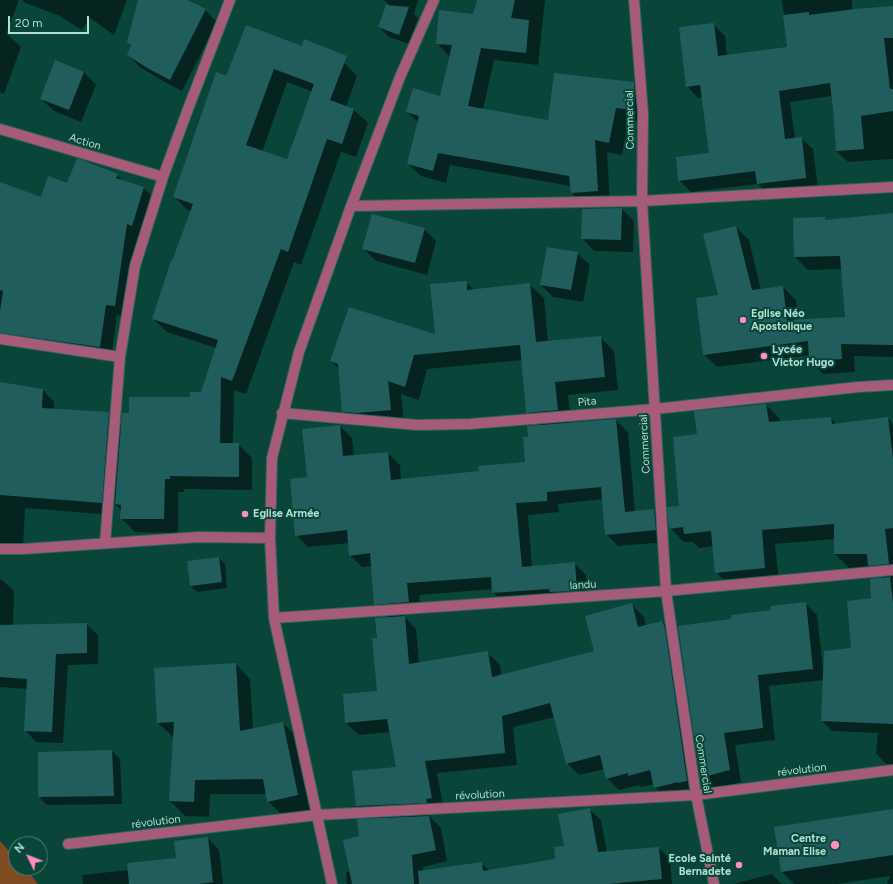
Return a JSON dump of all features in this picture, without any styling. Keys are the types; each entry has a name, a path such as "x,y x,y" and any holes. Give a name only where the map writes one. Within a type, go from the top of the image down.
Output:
{"street":[{"path":"105,543 120,357 135,266 163,177 230,0"},
{"path":"332,884 274,618 270,538 272,458 299,352 351,206 400,77 434,0"},
{"name":"Commercial","path":"634,0 643,113 642,201 666,591 696,795 714,884"},
{"name":"Action","path":"0,129 163,177"},
{"path":"351,206 642,201 862,190 893,187"},
{"path":"0,339 120,357"},
{"name":"Pita","path":"282,414 417,425 470,424 655,409 858,387 893,385"},
{"path":"0,549 23,549 199,537 270,538"},
{"name":"landu","path":"274,618 666,591 893,570"},
{"name":"révolution","path":"68,844 317,815 696,795 893,770"}],"shaded area":[{"path":"0,841 8,850 8,876 32,876 38,884 0,884"}],"building":[{"path":"138,0 187,0 206,9 170,80 127,55 131,45 127,42"},
{"path":"477,0 515,0 511,18 529,20 526,53 481,48 468,106 548,120 554,73 634,82 634,110 616,108 609,143 595,140 598,191 571,193 569,176 438,153 433,171 407,164 419,116 406,112 413,88 440,96 452,45 436,44 439,10 473,14"},
{"path":"386,5 409,7 399,35 378,27"},
{"path":"893,6 893,38 884,38 890,89 893,89 893,111 861,116 864,149 836,151 830,83 779,91 785,139 802,137 806,178 757,184 755,171 678,181 676,157 709,153 700,85 686,87 679,27 714,23 718,56 787,47 783,15 809,12 809,15"},
{"path":"246,25 302,46 304,39 347,56 330,100 354,109 342,144 327,139 288,252 281,249 232,381 221,377 220,443 239,443 239,477 170,476 170,479 165,479 164,519 120,519 121,505 115,504 122,413 129,413 129,397 190,397 190,392 201,392 218,340 152,319 171,261 193,204 173,197 216,72 226,76","holes":["274,69 314,84 287,159 246,145"]},
{"path":"55,60 84,72 69,110 40,99"},
{"path":"77,158 118,174 116,178 144,187 132,226 127,224 115,306 106,305 100,347 0,333 0,311 3,291 0,290 0,182 41,197 48,176 67,183"},
{"path":"622,208 621,240 581,239 582,209"},
{"path":"893,213 893,345 841,344 842,359 809,361 808,341 703,355 696,298 718,295 703,234 736,226 752,290 783,286 787,320 845,317 840,256 794,257 793,218 825,217 825,220"},
{"path":"372,214 425,228 415,263 362,249"},
{"path":"547,247 578,252 571,290 540,285"},
{"path":"467,281 467,290 530,283 536,342 601,336 605,377 555,382 558,410 526,413 520,345 414,355 405,387 388,381 391,410 357,413 342,412 338,364 330,361 349,307 435,334 430,284"},
{"path":"0,382 43,389 42,408 109,412 102,503 0,495"},
{"path":"766,404 769,422 831,417 832,424 888,417 893,459 893,528 885,529 889,564 868,566 867,554 834,554 834,524 762,530 765,568 715,573 711,531 684,534 683,527 669,529 667,507 679,506 673,437 697,434 694,411"},
{"path":"616,419 625,512 654,509 656,530 605,535 601,487 547,492 547,501 516,503 522,567 575,562 577,591 550,592 549,589 492,593 491,577 407,583 409,602 374,605 370,553 349,556 347,530 295,536 290,479 307,477 302,429 340,425 343,456 388,452 391,480 479,471 478,466 525,462 523,437 528,437 527,426"},
{"path":"219,557 222,582 190,586 187,561"},
{"path":"890,577 893,603 893,724 821,721 824,651 851,648 847,601 871,598 870,579"},
{"path":"806,602 813,669 758,675 763,728 724,733 730,770 700,778 678,626 731,619 731,615 771,610 771,606"},
{"path":"632,603 638,627 662,621 665,628 687,781 654,788 650,770 628,776 628,773 606,779 600,755 566,764 550,703 502,716 505,753 425,761 432,798 426,799 427,803 356,806 352,771 396,767 387,719 345,723 343,694 377,691 372,638 377,638 375,618 405,616 409,664 488,651 492,677 594,651 585,616"},
{"path":"87,623 87,653 56,654 52,732 24,731 27,679 0,677 0,625"},
{"path":"236,663 240,731 283,722 298,795 267,802 263,779 195,780 194,802 169,801 174,722 157,723 154,668"},
{"path":"112,750 114,796 38,797 38,752"},
{"path":"590,808 598,852 659,847 662,879 608,884 419,884 418,871 482,862 483,871 555,859 554,847 564,846 558,814"},
{"name":"Centre Maman Elise","path":"893,809 893,855 781,872 774,827"},
{"path":"429,816 436,850 412,855 414,884 352,884 343,840 359,836 357,819"},
{"path":"208,837 213,882 199,884 129,884 127,863 176,858 174,841"}],"place":[{"name":"Eglise Néo Apostolique","path":"743,320"},
{"name":"Lycée Victor Hugo","path":"764,356"},
{"name":"Eglise Armée","path":"245,514"},
{"name":"Centre Maman Elise","path":"835,845"},
{"name":"Ecole Sainté Bernadete","path":"739,865"}]}
